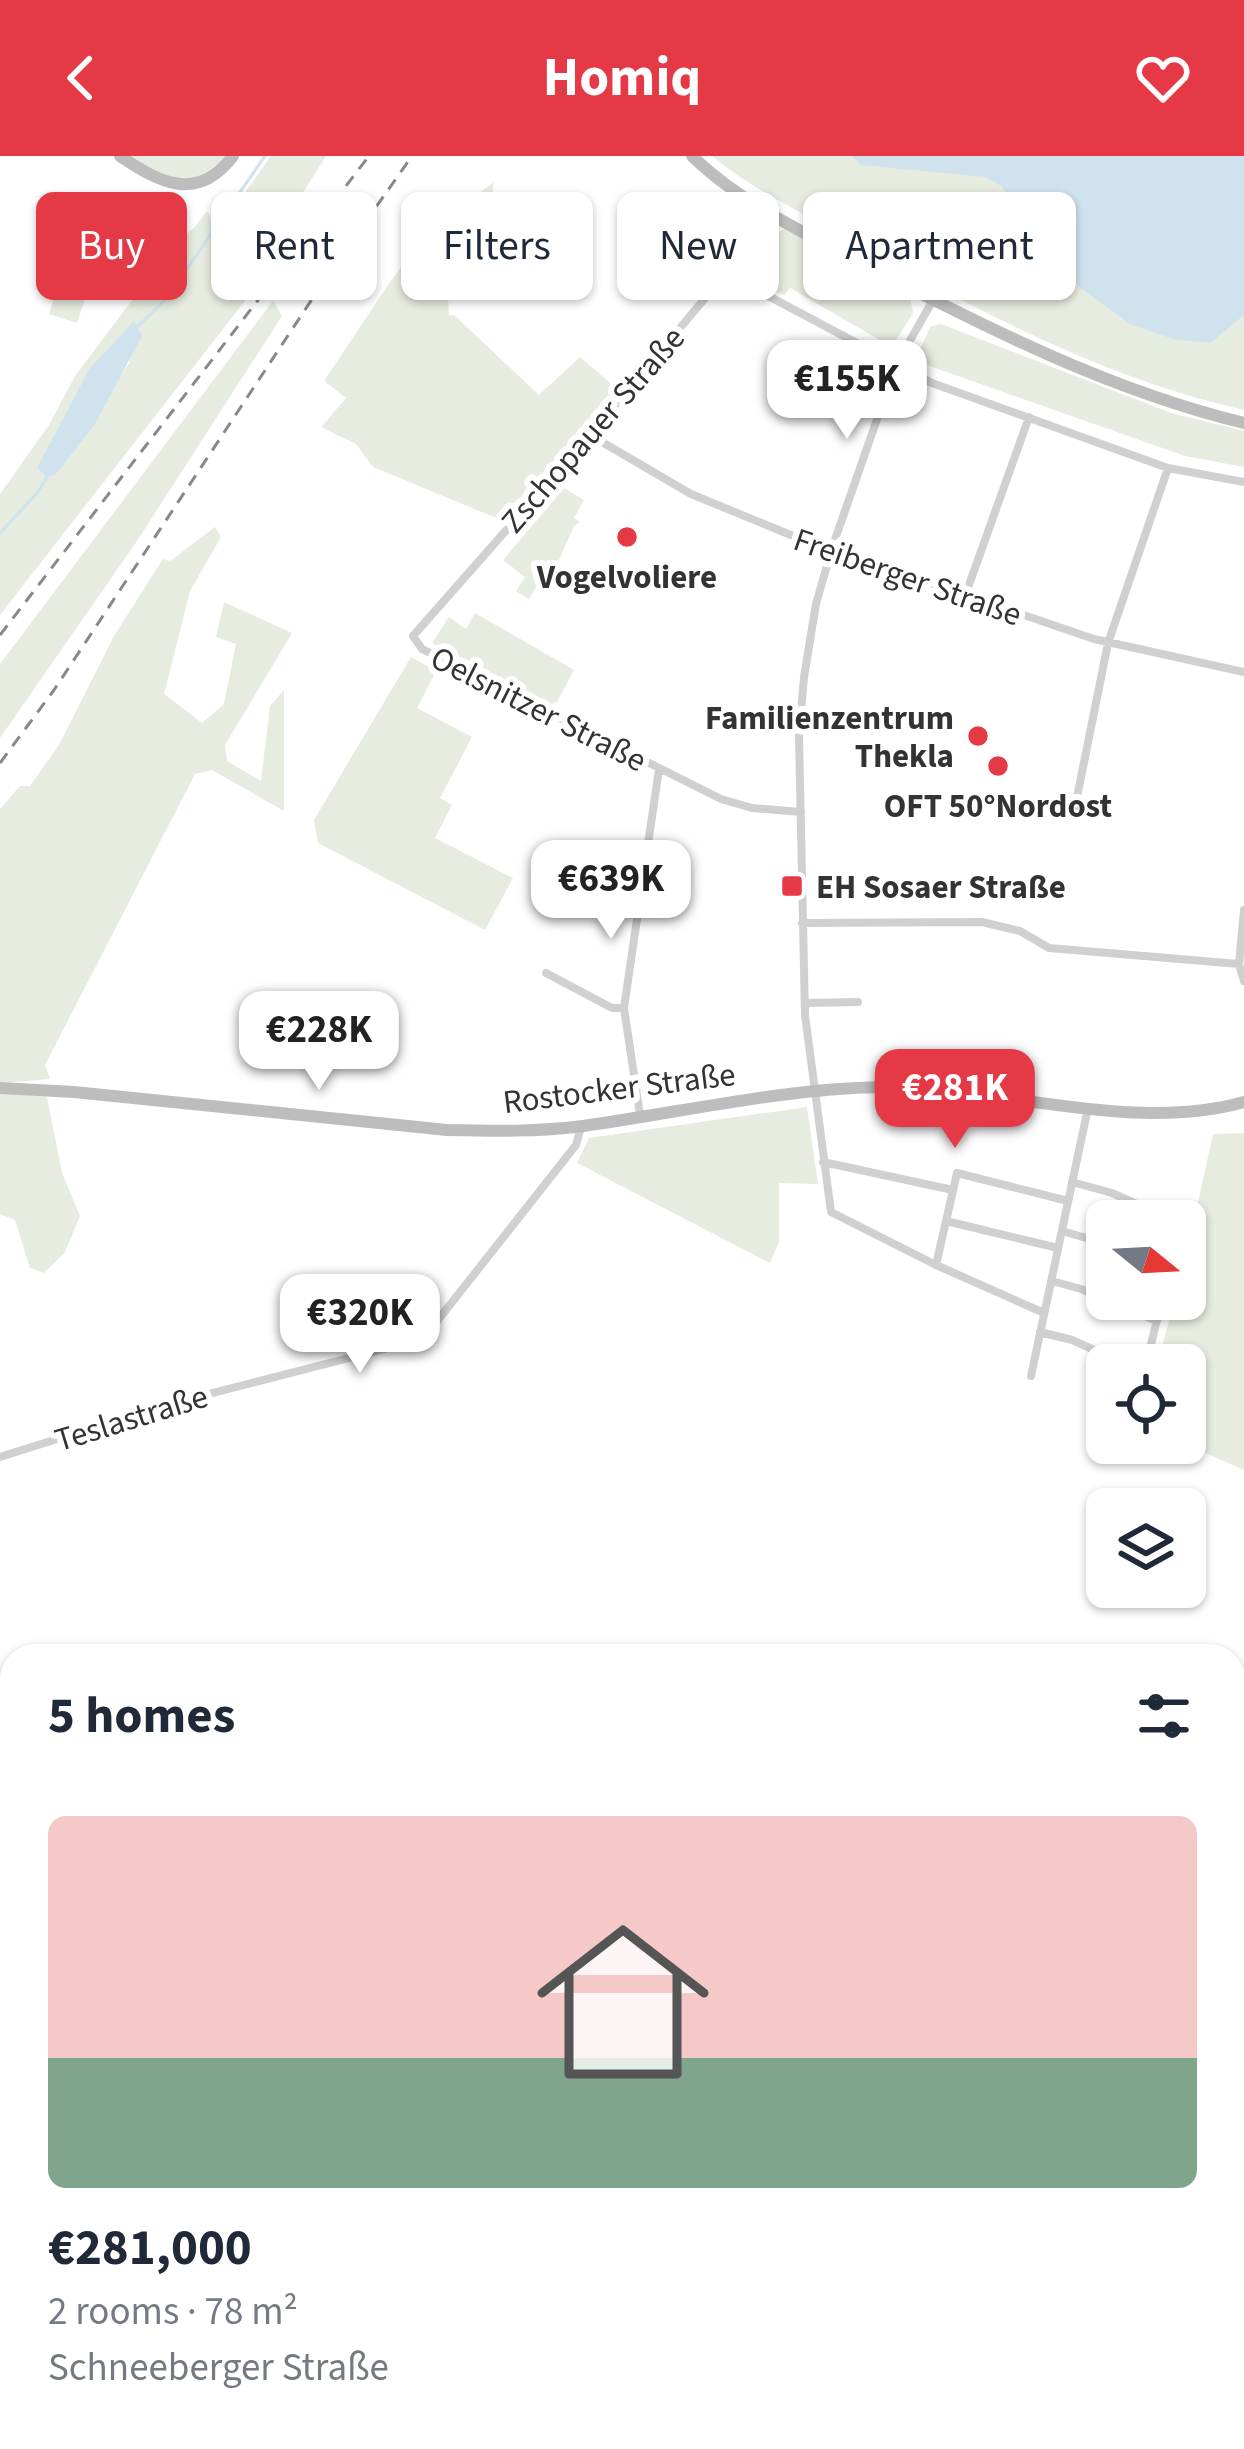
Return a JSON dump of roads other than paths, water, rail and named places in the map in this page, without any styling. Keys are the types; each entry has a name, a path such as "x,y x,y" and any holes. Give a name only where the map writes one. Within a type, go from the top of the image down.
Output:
{"main road":[{"path":"120,156 148,176 182,185 212,176 232,156"},
{"path":"692,156 739,192"},
{"path":"932,300 1121,387 1244,423"},
{"name":"Rostocker Straße","path":"0,1088 74,1091 447,1130 581,1126 814,1090 934,1088 1174,1113 1244,1102"}],"street":[{"name":"Zschopauer Straße","path":"415,644 415,628 705,300"},
{"path":"775,300 932,382 1168,468 1244,482"},
{"path":"932,300 896,365 832,548 815,604 804,676 799,736 802,923 814,1090 831,1212 1044,1313"},
{"path":"965,596 1029,417"},
{"name":"Freiberger Straße","path":"590,435 687,493 832,548 1108,643 1244,672"},
{"path":"1073,817 1108,643 1168,468"},
{"name":"Oelsnitzer Straße","path":"415,644 739,805 801,812"},
{"path":"640,1115 624,1009 659,769"},
{"path":"573,852 641,885"},
{"path":"1244,910 1239,964 1244,981"},
{"path":"802,923 982,922 1020,931 1049,948 1239,964"},
{"path":"546,973 612,1008 624,1009"},
{"path":"805,1003 858,1002"},
{"path":"1031,1376 1089,1106"},
{"name":"Teslastraße","path":"0,1457 162,1406 423,1339 576,1145 581,1126"},
{"path":"823,1162 953,1190"},
{"path":"936,1265 957,1173 1068,1201"},
{"path":"1072,1181 1128,1200"},
{"path":"946,1221 1058,1248"},
{"path":"1062,1231 1086,1238"},
{"path":"1052,1281 1156,1322 1151,1344"},
{"path":"1040,1332 1086,1346"}],"water":[{"path":"852,156 1244,156 1244,315 1210,343 1173,339 1130,324 1076,284 1076,192 1005,192 985,177 861,165"},
{"path":"134,321 142,336 95,424 56,474 47,477 37,468 90,368"}],"waterway":[{"path":"137,327 166,299 265,156"},
{"path":"0,533 47,477"}],"railway":[{"path":"0,635 369,156"},
{"path":"0,763 54,690 412,156"}],"place":[{"name":"Vogelvoliere","path":"627,537"},
{"name":"Familienzentrum Thekla","path":"978,736"},
{"name":"OFT 50°Nordost","path":"998,766"},
{"name":"EH Sosaer Straße","path":"792,886"}]}
